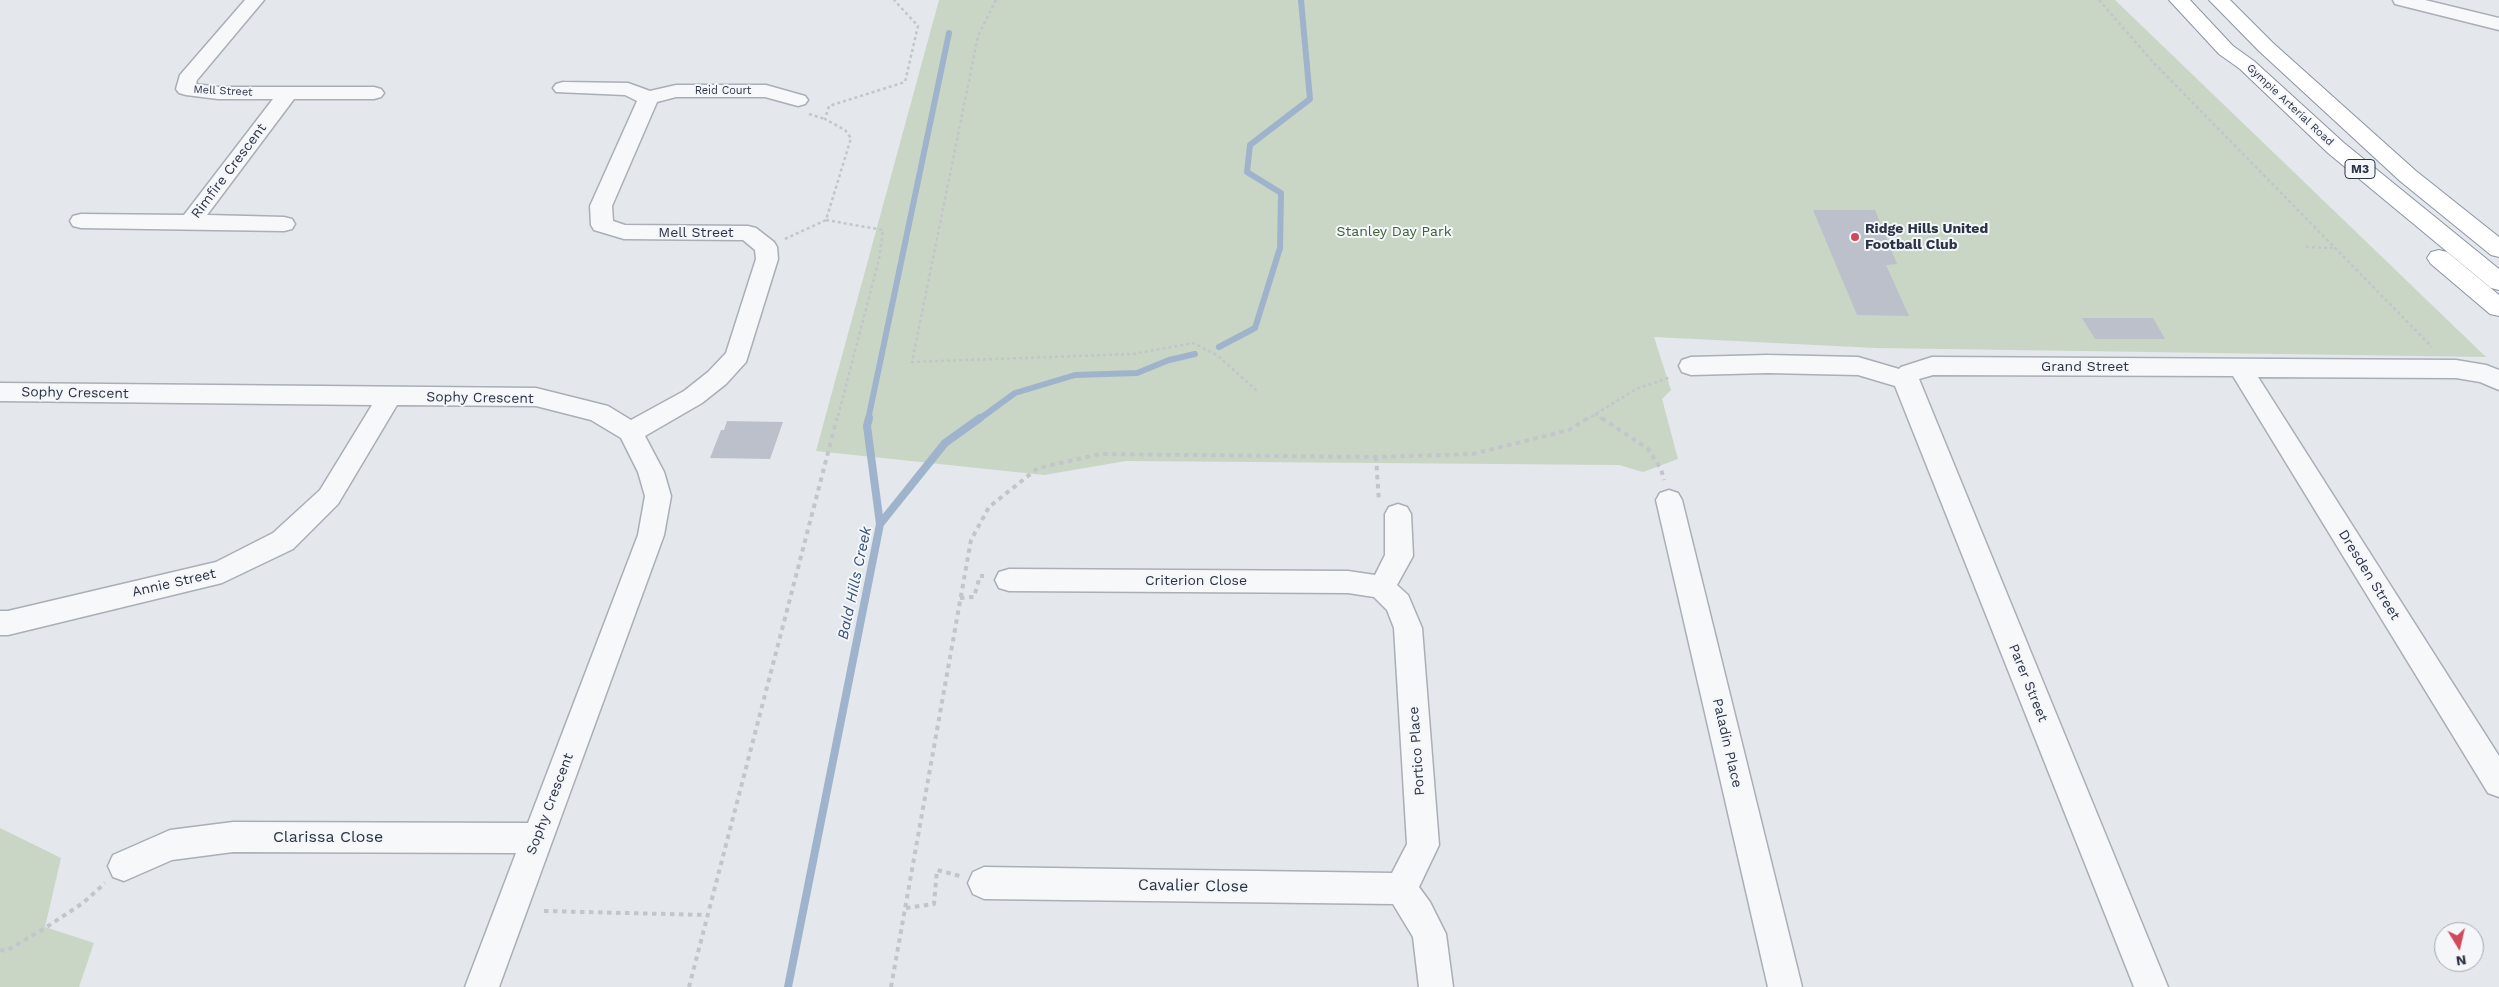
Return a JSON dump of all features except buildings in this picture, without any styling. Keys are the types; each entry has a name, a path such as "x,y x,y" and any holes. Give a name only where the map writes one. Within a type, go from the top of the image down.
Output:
{"highway":[{"name":"Gympie Arterial Road","path":"2178,0 2226,50 2247,65 2336,148 2499,282"},
{"name":"Gympie Arterial Road","path":"2219,0 2266,47 2408,176 2499,249"},
{"path":"2226,50 2233,65 2327,160 2380,208 2499,308"},
{"path":"2372,142 2392,149 2430,180 2499,230"}],"street":[{"name":"Mell Street","path":"255,0 187,79 186,89 218,93 374,93"},
{"path":"2402,0 2499,24"},
{"path":"563,88 628,89 648,98"},
{"name":"Reid Court","path":"648,98 676,91 766,91 798,100"},
{"name":"Rimfire Crescent","path":"190,222 288,93"},
{"name":"Mell Street","path":"648,98 601,206 602,224 624,232 748,233 766,247"},
{"path":"81,221 190,222"},
{"name":"Rimfire Crescent","path":"190,222 284,224"},
{"path":"632,432 693,397 717,378 737,356 767,258 766,247"},
{"path":"1691,366 1768,364 1858,366 1905,380"},
{"name":"Grand Street","path":"1905,380 1910,373 1932,366 2456,369 2492,378"},
{"name":"Dresden Street","path":"2240,368 2499,783"},
{"name":"Parer Street","path":"1905,380 2151,987"},
{"name":"Sophy Crescent","path":"0,392 536,397 599,413 632,432 651,472 658,496 651,535 482,987"},
{"name":"Annie Street","path":"0,623 8,623 222,572 283,541 329,497 390,396"},
{"name":"Paladin Place","path":"1670,500 1785,987"},
{"path":"1382,586 1399,556 1398,519"},
{"name":"Criterion Close","path":"1009,580 1348,582 1382,586"},
{"name":"Portico Place","path":"1382,586 1398,603 1408,628 1423,845 1401,889"},
{"name":"Clarissa Close","path":"124,866 170,844 233,837 537,838"},
{"name":"Cavalier Close","path":"984,883 1401,889"},
{"path":"1401,889 1418,913 1429,934 1436,987"}],"path":[{"path":"766,247 817,226 826,220 851,138 845,130 826,119 829,106 904,82 918,26 894,0"},
{"path":"996,0 978,36 912,362 1133,354 1193,344 1216,355 1258,392"},
{"path":"2100,0 2152,60 2416,332 2456,369"},
{"path":"689,987 878,259 883,230 826,220"},
{"path":"2306,248 2334,248"},
{"path":"1595,413 1648,449 1661,470 1670,500"},
{"path":"1376,457 1380,518 1388,522 1398,519"},
{"path":"0,950 6,951 83,903 124,866"},
{"path":"906,908 934,904 937,870 984,883"},
{"path":"544,911 707,915"}],"green space":[{"name":"Stanley Day Park","path":"939,0 2115,0 2486,357 1876,348 1654,337 1671,390 1662,399 1678,459 1643,472 1619,465 1126,461 1044,475 816,451"},
{"path":"0,828 61,858 45,927 94,943 79,987 0,987"}],"waterway":[{"name":"Bald Hills Creek","path":"1219,347 1255,328 1280,248 1281,193 1247,172 1250,145 1310,99 1301,0"},
{"path":"868,420 949,33"},
{"name":"Bald Hills Creek","path":"978,420 1015,393 1075,375 1137,373 1169,360 1195,354"},
{"path":"869,418 867,426 880,524"},
{"name":"Bald Hills Creek","path":"880,524 945,443 980,418"},
{"name":"Bald Hills Creek","path":"788,987 880,524"}],"place":[{"name":"Ridge Hills United Football Club","path":"1855,237"}]}
